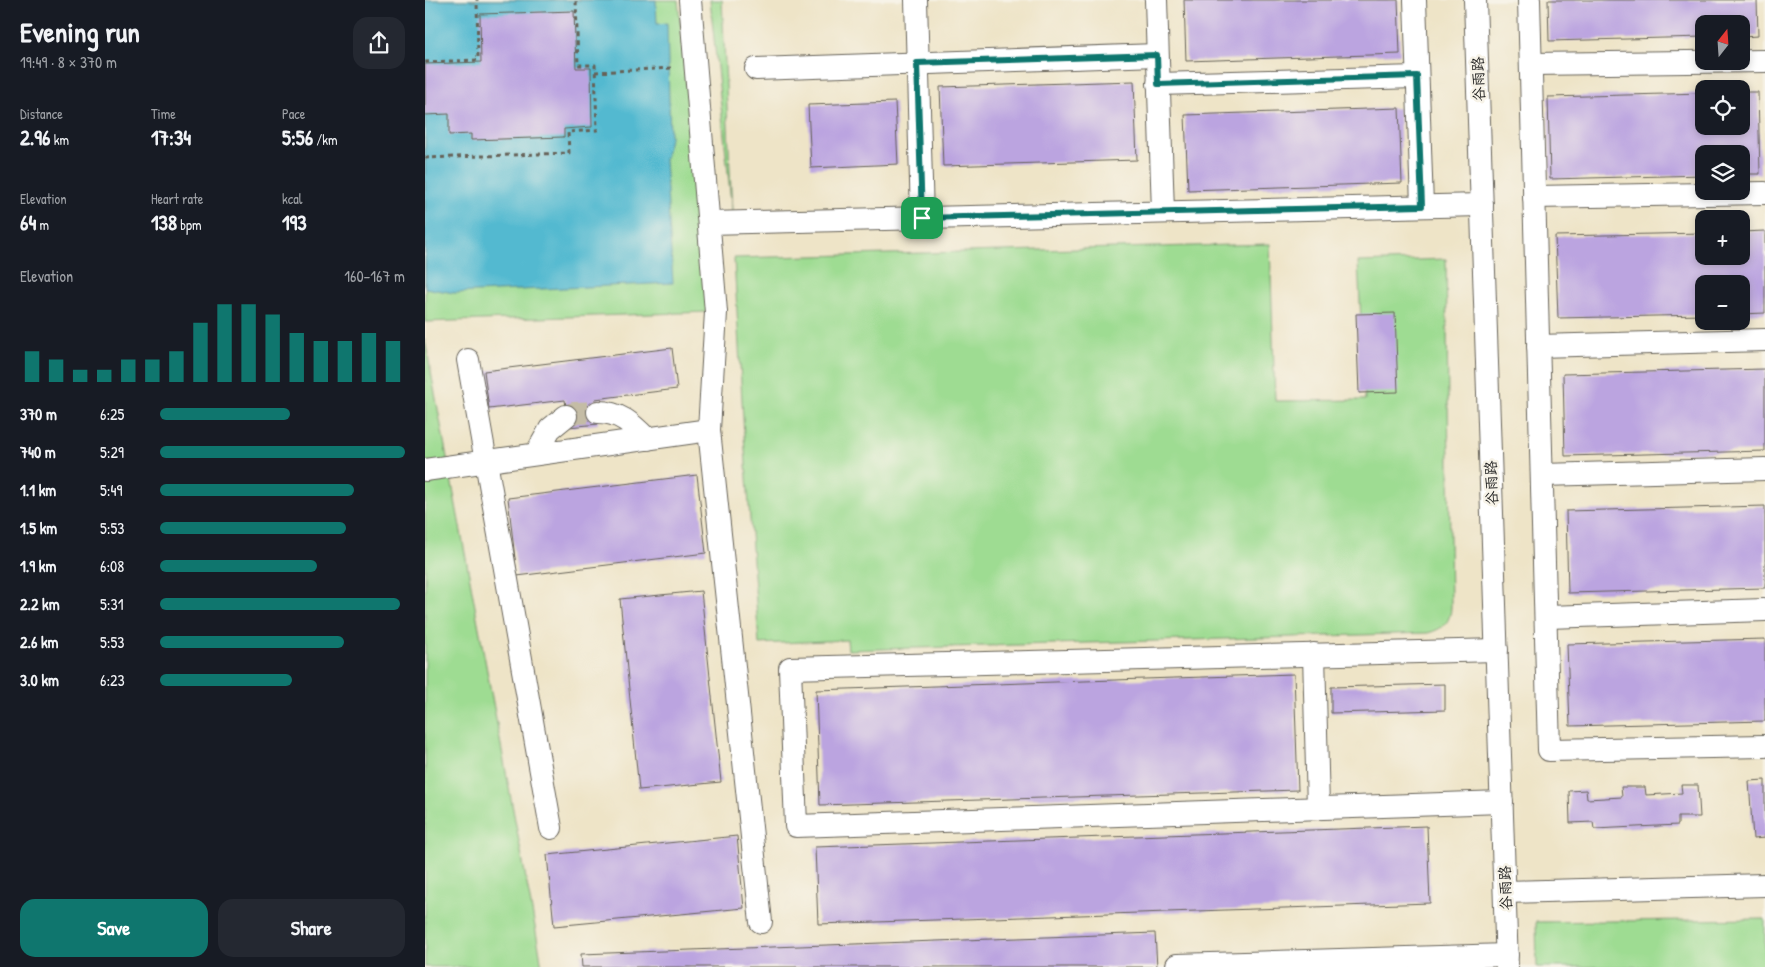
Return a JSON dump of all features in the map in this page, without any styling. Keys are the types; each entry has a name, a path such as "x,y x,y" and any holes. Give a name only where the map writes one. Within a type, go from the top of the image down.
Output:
{"street":[{"path":"690,0 716,312 709,430 761,922"},
{"path":"916,0 922,218"},
{"path":"1155,0 1163,212"},
{"path":"1415,0 1422,206"},
{"name":"谷雨路","path":"1475,0 1507,961"},
{"path":"1529,0 1547,617 1549,750 1765,746"},
{"path":"756,69 1157,55"},
{"path":"1531,64 1765,61"},
{"path":"1158,84 1417,76"},
{"path":"1534,197 1765,193"},
{"path":"709,223 1482,205"},
{"path":"1539,346 1765,340"},
{"path":"468,360 551,828"},
{"path":"598,412 624,417 647,439"},
{"path":"537,454 550,428 566,416"},
{"path":"425,470 709,430"},
{"path":"1542,475 1765,468"},
{"path":"1547,617 1765,610"},
{"path":"1497,650 790,668 796,826 1502,802"},
{"path":"1313,654 1318,808"},
{"path":"1505,892 1765,885"},
{"path":"1177,965 1507,961"}],"path":[{"path":"425,62 478,60 477,0"},
{"path":"425,158 569,153 568,132 597,130 595,65 578,65 576,0"},
{"path":"595,72 676,68"}],"green space":[{"path":"425,0 678,0 708,312 425,322"},
{"path":"710,0 722,0 732,212"},
{"path":"1270,244 1275,401 1365,400 1358,262 1446,259 1451,612 1448,621 1442,627 1428,633 848,650 847,640 759,644 744,436 734,258"},
{"path":"425,340 539,948 542,967 425,967"},
{"path":"1765,919 1765,967 1537,967 1536,922"}],"water":[{"path":"425,0 656,0 657,24 667,23 670,138 665,160 673,283 454,293 425,288"}],"building":[{"path":"1184,0 1398,0 1400,54 1186,61"},
{"path":"1548,0 1757,0 1758,36 1750,36 1750,15 1695,15 1695,37 1549,41"},
{"path":"574,11 576,68 591,68 592,127 564,129 564,137 471,140 471,134 449,135 449,114 425,115 425,64 481,62 480,14"},
{"path":"1134,81 1137,160 943,166 940,87"},
{"path":"1750,92 1758,92 1760,174 1750,174 1750,145 1695,145 1695,175 1550,179 1548,97 1695,93 1695,135 1750,135"},
{"path":"895,102 898,164 811,168 808,105"},
{"path":"1399,108 1402,183 1188,190 1185,115"},
{"path":"1765,231 1765,313 1750,314 1750,275 1695,275 1695,315 1558,318 1555,236 1695,233 1695,265 1750,265 1750,232"},
{"path":"1395,313 1398,392 1359,393 1356,314"},
{"path":"672,348 677,389 595,399 598,424 569,427 565,400 489,409 484,371"},
{"path":"1765,369 1765,451 1565,456 1563,374"},
{"path":"697,475 706,553 517,576 508,498"},
{"path":"1765,506 1765,588 1568,593 1566,511"},
{"path":"701,591 721,782 639,790 620,599"},
{"path":"1765,639 1765,721 1570,726 1567,644"},
{"path":"1294,674 1298,790 820,805 816,690"},
{"path":"1445,684 1445,710 1331,713 1331,687"},
{"path":"1765,780 1765,838 1753,839 1749,781"},
{"path":"1681,785 1698,785 1700,817 1678,817 1678,825 1594,829 1593,822 1570,823 1569,791 1586,790 1587,799 1622,797 1621,787 1645,787 1646,795 1682,793"},
{"path":"1427,826 1430,903 818,924 815,847"},
{"path":"737,836 744,908 554,926 547,855"},
{"path":"1155,933 1157,967 582,967 581,954"}],"tunnel":[{"path":"566,416 574,413 598,412"}],"route":[{"path":"1157,55 1158,84 1417,76 1422,206 922,218 917,63 1157,55"}]}
